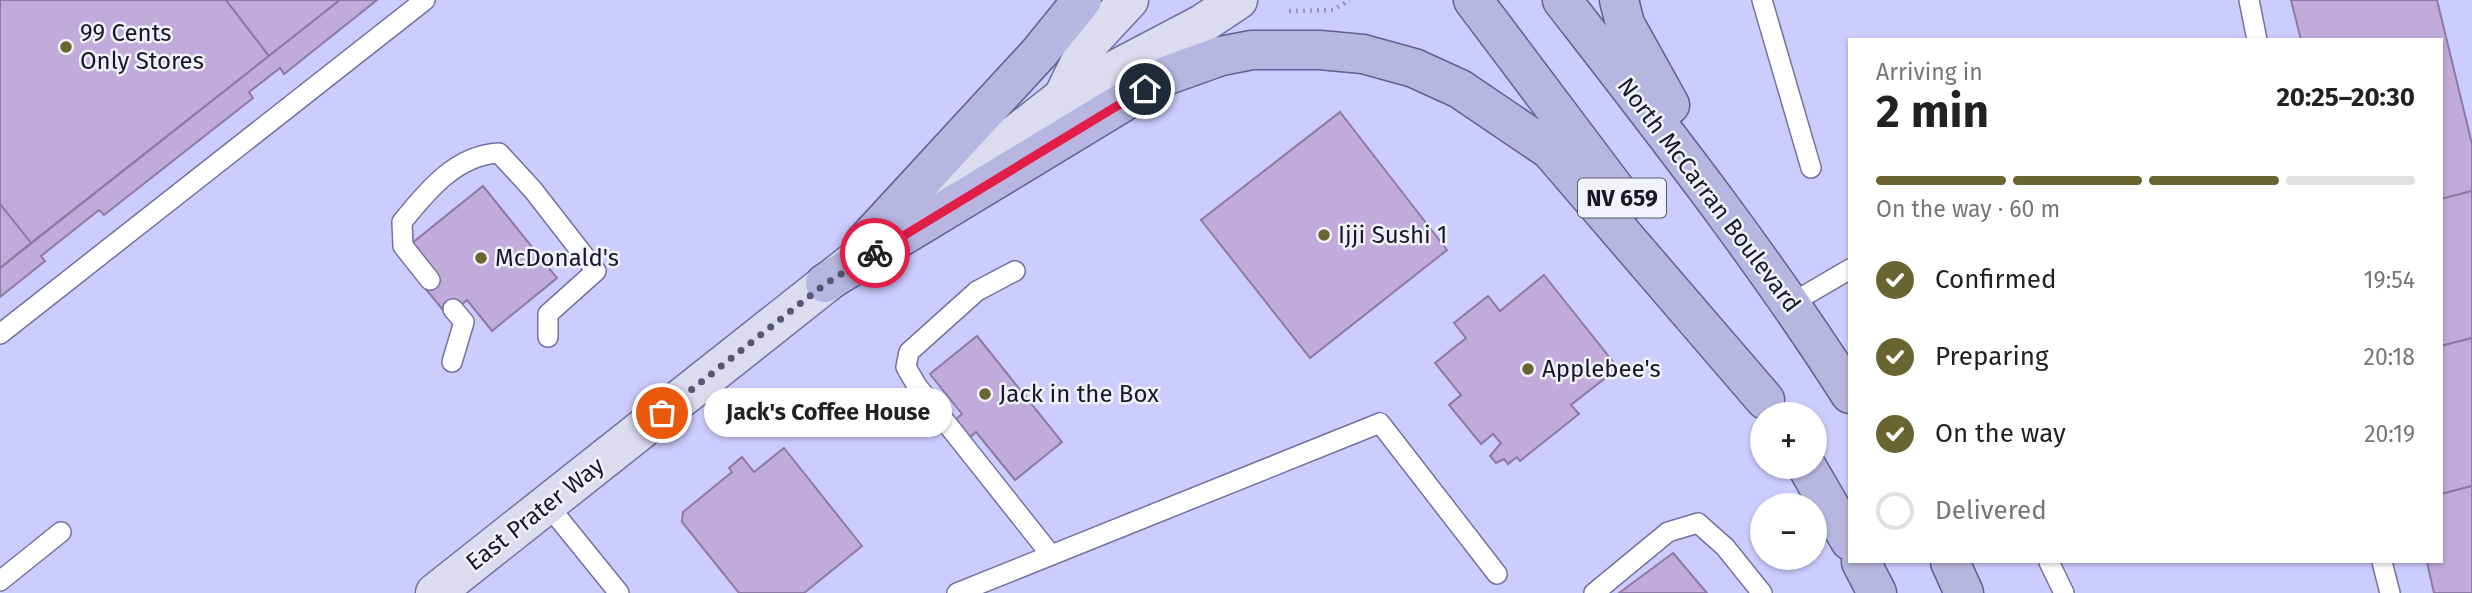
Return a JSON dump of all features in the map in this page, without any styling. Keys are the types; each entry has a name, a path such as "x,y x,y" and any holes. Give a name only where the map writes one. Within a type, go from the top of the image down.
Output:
{"main road":[{"path":"825,284 909,197 1082,0"},
{"name":"East Prater Way","path":"1063,97 1089,43 1129,0"},
{"name":"East Prater Way","path":"435,593 1063,97 1202,24 1238,0"},
{"name":"NV 659","path":"1473,0 1590,153 1766,402"},
{"name":"North McCarran Boulevard","path":"1562,0 1704,182 1792,303 1848,391"},
{"path":"1619,0 1625,24 1648,70 1792,303"},
{"path":"825,284 1168,75 1222,56 1252,50 1274,48 1363,54 1414,68 1460,89 1550,150 1766,402"},
{"path":"1814,479 1848,538"},
{"path":"1862,563 1877,593"},
{"path":"1950,563 1964,593"}],"lane":[{"path":"0,334 425,0"},
{"path":"1762,0 1811,168"},
{"path":"2249,0 2258,38"},
{"path":"430,280 403,246 402,222 432,185 478,154 499,153 533,190 596,271 548,314 548,337"},
{"path":"1792,303 1848,270"},
{"path":"1015,271 1001,276 967,300 909,352 906,367 917,386 1051,555"},
{"path":"452,362 464,322 453,309"},
{"path":"957,593 1380,422 1497,574"},
{"path":"548,504 619,593"},
{"path":"1594,593 1668,532 1698,523 1725,547 1762,593"},
{"path":"0,581 61,532"},
{"path":"2049,563 2064,593"},
{"path":"2382,563 2390,593"}],"building":[{"path":"0,0 226,0 269,56 31,243 0,204"},
{"path":"226,0 340,0 269,56"},
{"path":"340,0 377,0 284,74 280,68 249,92 253,98 104,215 99,210 41,256 45,261 0,297 0,268"},
{"path":"2291,0 2437,0 2472,144 2472,191 2443,198 2443,38 2300,38"},
{"name":"Ijji Sushi 1","path":"1340,112 1447,250 1310,358 1201,220"},
{"name":"McDonald's","path":"483,186 557,278 492,331 467,300 448,316 420,282 411,244"},
{"path":"2472,191 2472,338 2443,345 2443,198"},
{"path":"0,204 31,243 0,268"},
{"name":"Applebee's","path":"1544,275 1618,368 1571,405 1579,414 1520,461 1517,457 1508,464 1504,459 1496,463 1490,456 1501,443 1493,434 1481,444 1449,405 1461,395 1435,363 1466,338 1454,323 1488,296 1500,311"},
{"name":"Jack in the Box","path":"977,336 1062,442 1015,480 976,432 970,437 956,419 962,414 930,374"},
{"path":"2472,338 2472,486 2443,493 2443,345"},
{"path":"784,448 862,546 804,593 739,593 682,522 683,512 732,472 729,468 742,457 754,472"},
{"path":"2472,486 2472,593 2434,593 2427,563 2443,563 2443,493"},
{"path":"1673,553 1707,593 1619,593"}],"way so far":[{"path":"662,413 825,284 875,253"}],"place":[{"name":"99 Cents Only Stores","path":"66,47"},
{"name":"Ijji Sushi 1","path":"1324,235"},
{"name":"McDonald's","path":"481,258"},
{"name":"Applebee's","path":"1528,369"},
{"name":"Jack in the Box","path":"985,394"},
{"name":"Jack's Coffee House","path":"662,413"}],"route":[{"path":"875,253 1145,89"}]}
